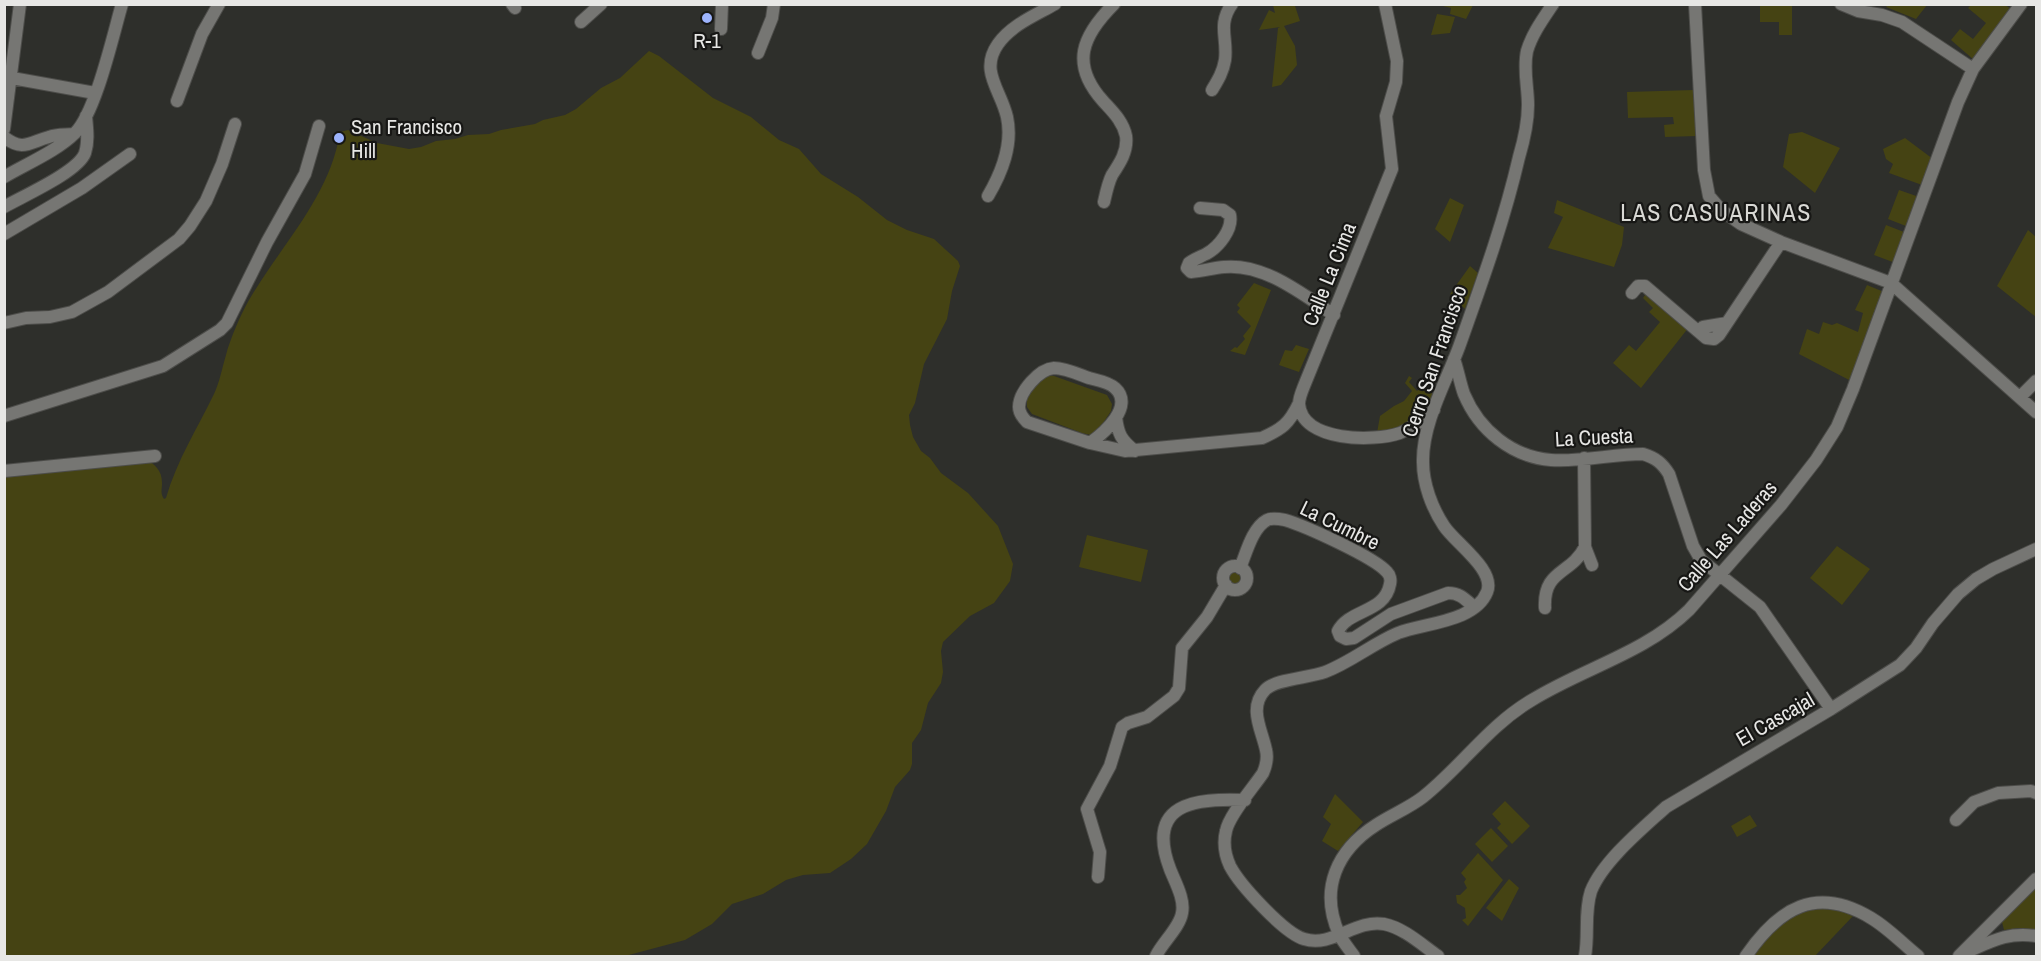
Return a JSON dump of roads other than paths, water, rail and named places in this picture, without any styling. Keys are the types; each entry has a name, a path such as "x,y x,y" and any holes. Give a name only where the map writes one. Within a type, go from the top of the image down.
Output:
{"street":[{"path":"4,129 20,4"},
{"path":"4,177 75,134 86,116 95,93 122,4"},
{"path":"177,101 202,34 219,4"},
{"path":"581,22 601,4"},
{"path":"721,29 722,4"},
{"path":"758,52 772,18 774,4"},
{"path":"988,196 1002,169 1008,130 1003,103 990,69 990,60 1005,36 1055,4"},
{"path":"1104,202 1112,176 1122,160 1126,136 1114,112 1091,87 1083,59 1087,39 1096,22 1114,4"},
{"path":"1212,90 1222,74 1225,58 1222,23 1232,4"},
{"name":"Calle La Cima","path":"1090,443 1134,451 1262,438 1278,431 1290,421 1392,169 1386,116 1396,82 1397,61 1385,4"},
{"name":"Cerro San Francisco","path":"1474,607 1488,590 1489,581 1485,572 1442,524 1431,502 1424,477 1424,445 1434,410 1482,282 1519,160 1528,105 1527,52 1534,33 1553,4"},
{"path":"1695,4 1704,170 1709,196 1721,210 1741,224 1781,242 1891,283 2037,412"},
{"name":"Calle Las Laderas","path":"1354,957 1339,935 1330,907 1330,889 1339,863 1353,843 1375,826 1422,798 1484,736 1532,699 1651,640 1673,626 1781,505 1816,460 1837,427 1958,102 1973,69 2021,4"},
{"path":"1842,5 1902,22 1973,69"},
{"path":"12,78 95,93"},
{"path":"4,207 71,170 81,161 88,141 86,116"},
{"path":"4,323 72,312 108,292 179,239 206,201 222,164 235,124"},
{"path":"4,416 163,366 220,330 227,323 267,242 305,174 319,126"},
{"path":"7,142 29,145 56,135 75,134"},
{"path":"4,234 82,188 130,154"},
{"path":"1200,208 1223,210 1230,214 1232,222 1208,253 1189,263 1187,268 1191,272 1225,267 1256,270 1292,288 1334,315"},
{"path":"1632,293 1638,286 1646,286 1706,338 1714,339 1781,242"},
{"name":"La Cuesta","path":"1454,358 1464,394 1483,425 1512,449 1531,457 1552,460 1643,454 1655,458 1664,465 1670,474 1693,546 1701,560 1760,607 1831,709"},
{"path":"1052,368 1063,369 1114,387 1120,395 1121,407 1116,417 1090,443 1027,422 1021,415 1018,406 1023,391 1042,372 1052,368"},
{"path":"2020,397 2037,381"},
{"path":"1439,396 1452,392 1464,394"},
{"path":"1299,403 1310,423 1321,430 1337,436 1357,439 1399,434 1416,425 1434,410"},
{"path":"1116,417 1118,433 1123,442 1134,451"},
{"path":"4,471 155,456"},
{"path":"1584,458 1585,547 1592,565"},
{"name":"La Cumbre","path":"1098,877 1100,852 1087,809 1110,766 1119,733 1128,723 1147,717 1174,696 1181,679 1182,648 1207,617 1226,585 1236,590 1243,587 1247,577 1240,568 1255,534 1267,520 1283,519 1332,540 1389,573 1391,582 1383,600 1341,624 1338,631 1340,636 1346,639 1354,638 1391,614 1448,593 1462,596 1474,607"},
{"path":"1545,608 1545,590 1549,582 1581,554 1585,547"},
{"name":"El Cascajal","path":"1585,957 1587,912 1592,891 1610,863 1646,825 1666,807 1831,709 1900,665 1958,594 1993,569 2037,549"},
{"path":"1438,957 1400,930 1384,924 1368,924 1321,941 1305,940 1292,933 1257,900 1231,868 1224,842 1226,828 1232,817 1266,766 1266,749 1257,715 1259,700 1266,689 1276,683 1323,673 1350,662 1397,634 1438,623 1466,613 1474,607"},
{"path":"1956,820 1974,802 1998,794 2031,791 2037,793"},
{"path":"1156,957 1159,948 1179,922 1182,914 1182,901 1164,852 1163,836 1167,823 1173,814 1185,805 1196,801 1245,800"},
{"path":"1960,956 2037,879"},
{"path":"1746,957 1768,930 1795,908 1813,902 1839,903 1872,918 1918,957"},
{"path":"1960,956 2001,936 2037,936"}],"place":[{"name":"R-1","path":"707,18"},
{"name":"San Francisco Hill","path":"339,138"}],"district":[{"name":"LAS CASUARINAS","path":"1716,212"}]}
